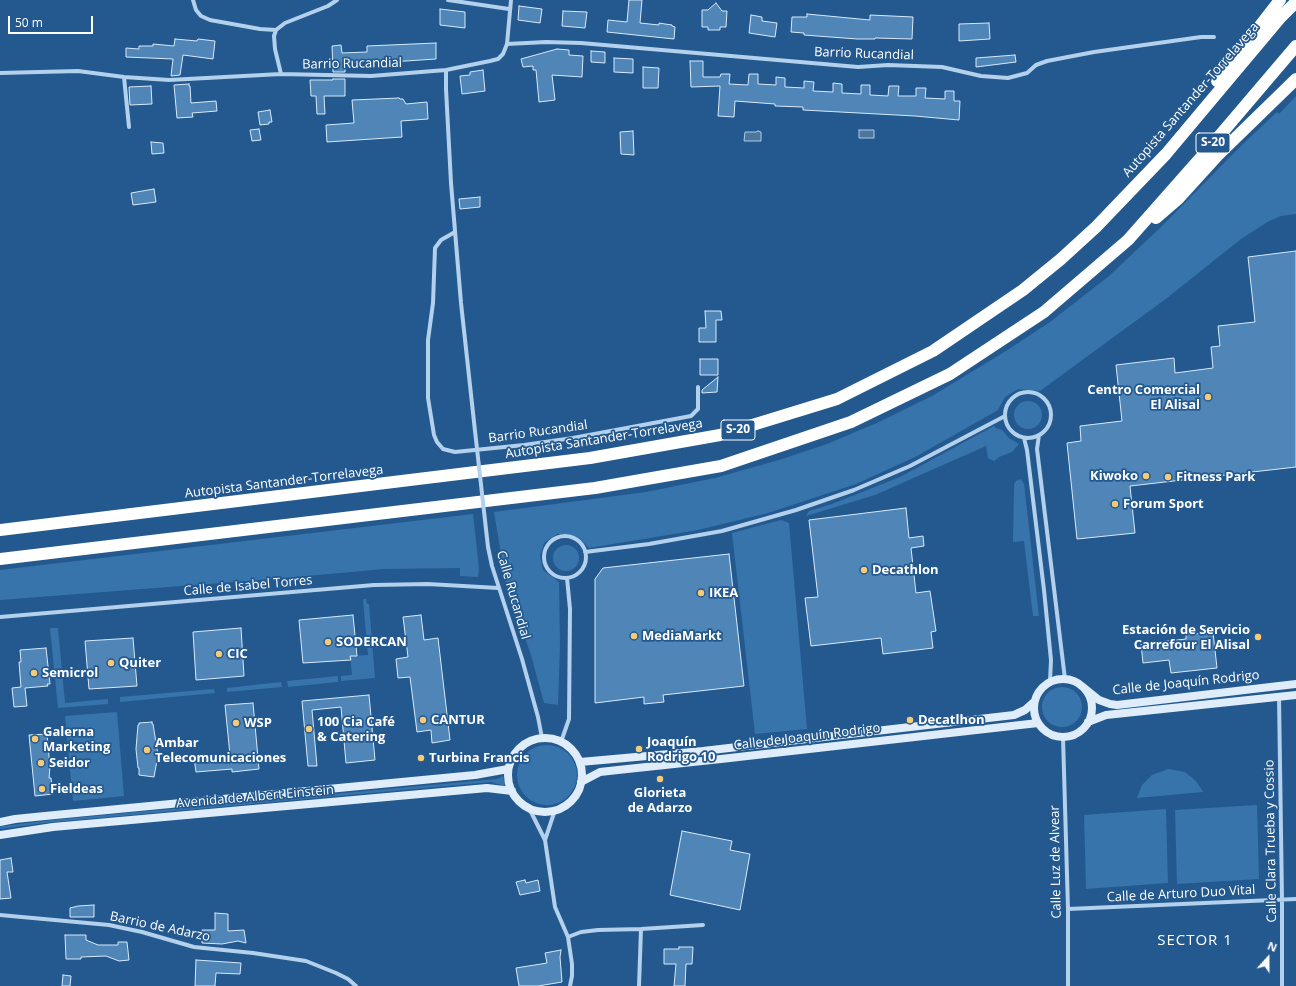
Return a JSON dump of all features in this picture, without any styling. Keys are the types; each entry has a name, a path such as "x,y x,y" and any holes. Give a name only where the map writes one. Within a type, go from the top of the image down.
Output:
{"highway":[{"path":"1096,227 1152,158 1187,119 1280,0"},
{"name":"Autopista Santander-Torrelavega","path":"0,530 583,459 720,435 837,399 933,351 1023,290 1061,259 1096,227 1166,154 1281,17 1296,2"},
{"name":"S-20","path":"0,559 595,488 721,466 851,422 950,374 1044,312 1128,240 1296,46"},
{"path":"1128,240 1178,198 1218,155 1296,79"}],"main road":[{"path":"1065,679 1075,682 1083,687 1091,700 1092,709 1088,722 1082,730 1063,737 1055,736 1049,733 1038,723 1035,715 1034,702 1038,692 1050,681 1065,679"},
{"name":"Calle de Joaquín Rodrigo","path":"1083,687 1099,700 1110,704 1118,704 1296,684"},
{"name":"Calle de Joaquín Rodrigo","path":"1088,722 1106,715 1296,695"},
{"name":"Calle de Joaquín Rodrigo","path":"580,762 703,751 1014,715 1020,713 1034,702"},
{"name":"Calle de Joaquín Rodrigo","path":"581,782 600,772 721,760 1038,723"},
{"path":"542,738 561,742 572,750 580,762 581,782 576,794 571,801 555,810 544,812 529,808 518,800 512,791 508,777 508,769 515,754 520,748 531,741 542,738"},
{"name":"Avenida de Albert Einstein","path":"0,822 55,815 475,775 508,769"},
{"name":"Avenida de Albert Einstein","path":"0,835 53,827 476,789 488,788 512,791"}],"street":[{"path":"193,0 196,10 201,16 210,20 248,28 276,30"},
{"path":"281,74 275,49 274,36 276,30 285,23 322,8 337,0"},
{"path":"448,0 509,9"},
{"path":"508,44 509,9 511,0"},
{"name":"Barrio Rucandial","path":"0,73 78,71 124,77 169,80 281,74 371,76 446,70 498,59 506,50 508,44 546,42 580,43 858,67 888,65 942,67 981,76 1008,78 1028,73 1036,65 1047,61 1094,52 1201,37 1214,37"},
{"name":"Barrio Rucandial","path":"446,70 446,97 455,232 475,431"},
{"path":"124,77 129,127"},
{"name":"Barrio Rucandial","path":"455,232 441,240 435,248 433,304 428,340 428,398 434,435 437,442 444,449 455,452 531,444 573,438 691,416 698,409 698,388"},
{"path":"1028,393 1039,396 1047,404 1050,416 1047,427 1039,435 1032,438 1024,438 1015,434 1006,423 1005,416 1008,405 1016,396 1028,393"},
{"path":"586,552 650,544 722,531 796,510 854,490 910,466 1005,416"},
{"name":"Calle Rucandial","path":"475,431 488,547 492,566 522,659 538,717 542,738"},
{"path":"1039,435 1037,449 1065,679"},
{"path":"1024,438 1027,450 1046,603 1052,660 1050,681"},
{"path":"559,537 570,537 580,543 586,552 586,560 580,572 567,578 556,576 548,569 544,559 550,543 559,537"},
{"path":"561,742 569,719 570,609 567,578"},
{"name":"Calle de Isabel Torres","path":"0,617 374,585 428,584 498,588"},
{"name":"Calle Clara Trueba y Cossio","path":"1278,697 1282,986"},
{"name":"Calle Luz de Alvear","path":"1063,737 1068,909 1068,986"},
{"path":"529,808 545,840 555,907 568,937 572,964 570,986"},
{"path":"545,840 555,810"},
{"name":"Calle de Arturo Duo Vital","path":"1068,909 1296,899"},
{"name":"Barrio de Adarzo","path":"0,915 109,925 142,932 194,947 253,953 306,961 348,979 356,986"},
{"path":"568,937 581,932 598,930 703,925"},
{"path":"639,986 641,929"}],"shaded area":[{"path":"1296,96 1296,214 1281,216 1269,221 1241,239 1167,298 1040,391 1018,389 1005,397 998,410 917,456 856,484 768,513 698,530 589,548 578,537 567,534 557,534 544,543 540,556 543,570 559,582 560,645 558,705 544,703 531,655 506,584 494,512 646,492 715,478 779,460 827,444 879,422 932,396 1050,322 1109,276 1161,227 1244,143 1277,112 1279,114"},
{"path":"859,130 874,130 874,138 859,138"},
{"path":"745,132 761,132 761,141 744,141"},
{"path":"1028,401 1038,405 1042,415 1038,425 1028,429 1018,425 1014,415 1018,405"},
{"path":"994,426 1002,430 1009,438 1019,444 1012,452 999,457 994,461 988,458 986,446 875,495 806,516 809,511 832,504 900,477"},
{"path":"1021,479 1024,484 1039,616 1033,616 1024,541 1013,542 1014,484 1016,481"},
{"path":"473,514 479,570 478,577 460,576 460,568 384,569 0,600 0,570"},
{"path":"781,520 789,523 807,729 755,734 732,533"},
{"path":"566,545 575,549 579,558 575,567 566,571 557,567 553,558 557,549"},
{"path":"363,599 366,599 367,604 369,604 375,678 341,681 341,676 352,675 350,656 368,655"},
{"path":"50,628 58,628 65,703 108,699 108,704 58,708"},
{"path":"338,676 338,682 288,687 287,681"},
{"path":"281,682 282,687 227,692 227,688"},
{"path":"1066,687 1073,690 1079,696 1082,707 1081,715 1073,724 1066,727 1058,727 1051,724 1043,715 1042,703 1045,696 1054,688"},
{"path":"214,689 215,693 120,702 120,697"},
{"path":"117,712 124,796 73,801 65,716"},
{"path":"547,745 563,750 568,754 572,759 577,775 572,791 568,796 563,800 547,805 531,800 526,796 522,791 517,775 522,759 526,754 531,750"},
{"path":"1168,769 1185,772 1196,781 1203,792 1137,798 1142,785 1152,775"},
{"path":"503,776 505,786 491,782 44,823 0,829 0,827 4,826 52,820 497,779"},
{"path":"1257,805 1259,879 1177,884 1175,810"},
{"path":"1166,809 1168,883 1086,889 1084,815"}],"building":[{"path":"629,0 642,0 640,23 672,25 675,27 674,39 607,32 608,20 627,22"},
{"path":"716,3 722,11 727,11 726,27 720,27 720,30 708,30 708,27 702,27 702,10 708,10"},
{"path":"519,6 542,9 540,23 518,20"},
{"path":"440,9 465,12 465,28 440,25"},
{"path":"563,11 587,12 585,28 562,26"},
{"path":"807,14 870,20 870,15 913,17 912,39 857,39 804,35 804,33 791,32 792,17 807,17"},
{"path":"751,15 762,17 762,21 777,23 775,37 749,33"},
{"path":"989,23 990,39 959,41 959,24"},
{"path":"175,39 215,41 213,59 183,55 180,75 171,76 173,59 126,57 126,48 139,49 139,46 153,46 153,44 174,46"},
{"path":"436,43 436,59 375,63 345,63 345,72 333,72 332,46 341,45 342,53 367,52 367,46"},
{"path":"557,49 569,50 569,55 583,56 582,77 552,75 555,100 539,102 536,70 533,70 533,66 523,67 521,59"},
{"path":"591,51 605,52 605,63 591,62"},
{"path":"1015,55 1016,62 976,67 976,58"},
{"path":"614,58 633,59 633,73 614,72"},
{"path":"690,61 703,61 703,77 720,77 721,74 730,74 729,84 748,85 749,74 758,74 758,84 776,85 776,77 785,78 785,87 804,88 804,81 814,82 813,91 833,92 833,83 842,84 842,93 861,94 861,85 870,85 870,95 888,96 889,86 899,86 898,96 916,96 916,88 926,88 925,98 945,99 945,91 954,91 954,101 960,101 959,120 803,110 803,107 775,106 775,104 735,101 734,117 718,116 720,86 691,87"},
{"path":"643,67 659,68 658,88 643,88"},
{"path":"483,70 485,91 462,94 460,76 470,75 470,72"},
{"path":"345,79 345,96 324,96 325,114 317,114 316,96 311,96 310,80"},
{"path":"189,84 191,103 216,101 217,111 192,113 193,117 177,118 174,85"},
{"path":"151,86 152,104 130,105 129,87"},
{"path":"403,99 406,104 427,102 428,119 401,121 402,137 327,142 326,125 354,123 352,100"},
{"path":"270,110 272,122 269,122 269,124 260,125 258,112"},
{"path":"259,129 261,140 252,141 250,130"},
{"path":"633,131 634,155 621,154 620,132"},
{"path":"151,142 163,143 164,153 152,154"},
{"path":"154,189 156,202 133,205 131,193"},
{"path":"480,197 480,207 460,209 459,199"},
{"name":"Centro Comercial El Alisal","path":"1296,251 1296,467 1130,486 1135,533 1077,539 1067,443 1081,441 1080,426 1122,421 1116,365 1174,358 1175,373 1213,368 1211,347 1220,346 1218,326 1255,322 1248,257"},
{"path":"705,311 721,311 722,320 716,320 716,342 699,342 699,328 706,328"},
{"path":"700,359 718,359 718,375 700,375"},
{"path":"718,377 717,392 702,393 702,390"},
{"name":"Decathlon","path":"906,508 909,538 923,536 924,546 911,548 916,593 930,591 936,631 931,632 933,648 883,654 881,638 811,646 805,598 818,597 809,520"},
{"path":"729,554 744,686 663,695 664,702 644,704 644,697 595,703 595,579 603,568"},
{"name":"SODERCAN","path":"353,615 357,656 350,656 351,660 303,663 299,620"},
{"path":"421,615 424,640 438,638 450,740 432,743 431,730 417,732 410,677 398,678 396,659 408,657 403,617"},
{"name":"CIC","path":"241,628 244,676 196,680 193,632"},
{"path":"1213,632 1217,668 1171,673 1169,660 1143,663 1141,644 1186,639 1186,635"},
{"name":"Quiter","path":"133,638 137,686 89,689 85,641"},
{"name":"Semicrol","path":"46,648 50,684 47,684 48,686 25,688 27,706 14,707 12,688 21,687 19,662 21,662 20,650"},
{"path":"369,695 375,760 346,763 341,707 312,710 317,766 308,766 302,701"},
{"path":"253,703 259,769 232,772 232,769 196,772 194,758 230,755 225,705"},
{"name":"Ambar Telecomunicaciones","path":"152,722 158,755 154,777 139,775 136,749 139,723"},
{"name":"Seidor","path":"47,734 50,767 49,778 51,778 53,794 35,796 29,735"},
{"path":"682,831 732,841 730,850 750,854 740,910 670,895"},
{"path":"11,858 13,872 7,872 11,898 0,899 0,860"},
{"path":"525,880 526,883 538,880 540,891 520,895 516,882"},
{"path":"94,905 94,917 70,917 70,908"},
{"path":"215,913 228,914 228,931 244,930 246,943 238,941 222,944 202,943 202,930 215,930"},
{"path":"65,935 86,935 86,940 98,945 118,945 118,942 127,942 129,960 119,961 106,956 66,959"},
{"path":"679,947 693,947 692,964 686,964 685,986 674,986 676,964 664,964 664,949 679,949"},
{"path":"561,950 560,957 562,982 538,986 519,986 516,968 547,963 545,953"},
{"path":"196,960 241,963 240,974 216,973 215,986 195,986"},
{"path":"63,975 71,976 70,986 62,986"}],"place":[{"name":"Centro Comercial El Alisal","path":"1208,397"},
{"name":"Kiwoko","path":"1146,476"},
{"name":"Fitness Park","path":"1168,477"},
{"name":"Forum Sport","path":"1115,504"},
{"name":"Decathlon","path":"864,570"},
{"name":"IKEA","path":"701,593"},
{"name":"MediaMarkt","path":"634,636"},
{"name":"Estación de Servicio Carrefour El Alisal","path":"1258,637"},
{"name":"SODERCAN","path":"328,642"},
{"name":"CIC","path":"219,654"},
{"name":"Quiter","path":"111,663"},
{"name":"Semicrol","path":"34,673"},
{"name":"CANTUR","path":"423,720"},
{"name":"Decatlhon","path":"910,720"},
{"name":"WSP","path":"236,723"},
{"name":"100 Cia Café & Catering","path":"309,729"},
{"name":"Galerna Marketing","path":"35,739"},
{"name":"Joaquín Rodrigo 10","path":"639,749"},
{"name":"Ambar Telecomunicaciones","path":"147,750"},
{"name":"Turbina Francis","path":"421,758"},
{"name":"Seidor","path":"41,763"},
{"name":"Glorieta de Adarzo","path":"660,779"},
{"name":"Fieldeas","path":"42,789"}],"district":[{"name":"SECTOR 1","path":"1195,941"}]}
